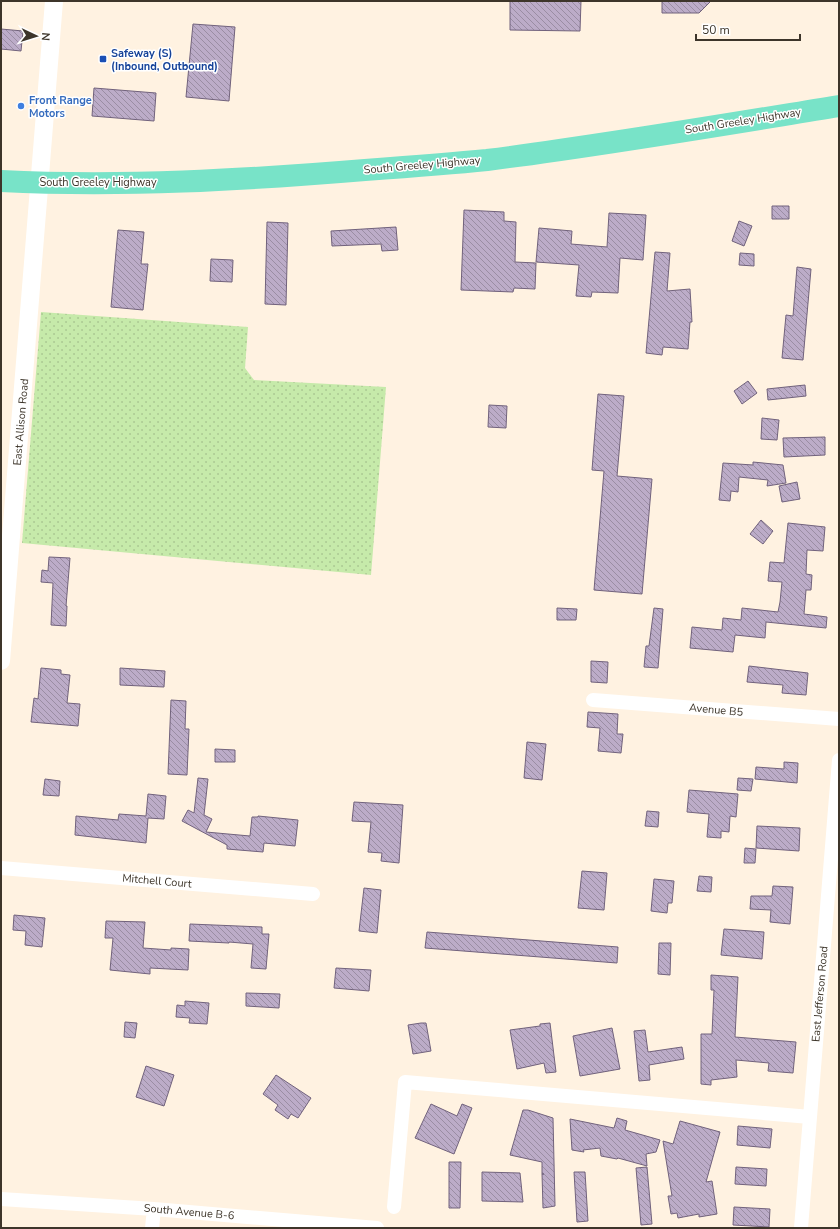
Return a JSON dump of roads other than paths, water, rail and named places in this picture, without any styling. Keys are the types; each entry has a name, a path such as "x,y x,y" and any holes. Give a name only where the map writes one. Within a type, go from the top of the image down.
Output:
{"highway":[{"name":"South Greeley Highway","path":"1,181 40,183 191,181 291,176 486,160 653,136 839,106"}],"street":[{"name":"East Allison Road","path":"1,661 54,1"},
{"name":"Avenue B5","path":"593,700 839,719"},
{"name":"East Jefferson Road","path":"801,1228 839,760"},
{"name":"Mitchell Court","path":"1,868 313,894"},
{"path":"394,1207 405,1082 810,1117"},
{"name":"South Avenue B-6","path":"1,1199 154,1209 347,1227 376,1228"},
{"path":"152,1228 154,1209"}],"place":[{"name":"Safeway (S) (Inbound, Outbound)","path":"103,59"},
{"name":"Front Range Motors","path":"21,106"}]}
